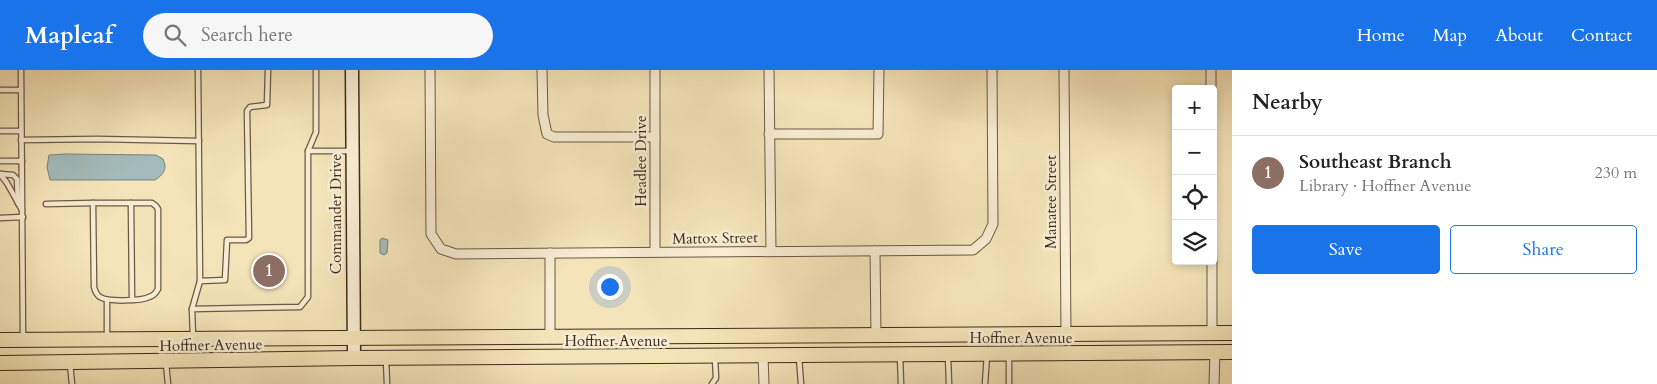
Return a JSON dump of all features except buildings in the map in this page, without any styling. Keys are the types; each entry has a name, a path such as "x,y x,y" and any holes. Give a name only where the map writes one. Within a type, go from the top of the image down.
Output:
{"main road":[{"path":"1142,353 1161,346 1189,345 1205,340 1212,333"},
{"name":"Hoffner Avenue","path":"0,340 107,341 1232,333"},
{"path":"900,355 913,345 924,342 1001,341 1012,334"},
{"path":"763,356 776,348 854,349 866,344 876,335"},
{"path":"1215,352 1232,342"},
{"name":"Hoffner Avenue","path":"0,363 354,358 1232,352"}],"street":[{"name":"Commander Drive","path":"352,70 354,358"},
{"name":"Mattox Street","path":"430,70 431,234 441,249 456,254 974,250 986,239 993,224 992,70"},
{"path":"542,70 543,115 546,134 554,138 655,137"},
{"name":"Headlee Drive","path":"655,70 655,252"},
{"path":"769,70 771,251"},
{"path":"769,134 878,134 879,70"},
{"name":"Manatee Street","path":"1064,70 1066,334"},
{"path":"1211,70 1211,85"},
{"path":"875,251 876,335"},
{"path":"550,253 550,337"},
{"path":"1212,265 1212,333"},
{"path":"1214,384 1215,352"},
{"path":"763,356 764,384"}],"lane":[{"path":"21,70 23,341"},
{"path":"193,340 192,309 200,281 198,70"},
{"path":"200,281 226,280 227,240 246,240 249,238 246,111 250,107 267,105 268,70"},
{"path":"192,309 300,307 308,297 308,151 316,132 316,70"},
{"path":"0,90 21,90"},
{"path":"0,131 22,131"},
{"path":"22,140 199,140"},
{"path":"308,151 352,151"},
{"path":"0,162 22,162"},
{"path":"1,174 23,211"},
{"path":"1,174 13,175 17,179 18,205"},
{"path":"46,204 93,203 152,203 156,206 158,209 158,289 150,297 132,300 107,300 99,296 94,287 93,203"},
{"path":"131,203 132,300"},
{"path":"0,218 23,217"},
{"path":"107,300 107,341"},
{"path":"948,354 949,384"},
{"path":"985,384 988,354"},
{"path":"1009,354 1009,384"},
{"path":"900,355 900,384"},
{"path":"800,356 801,384"},
{"path":"712,384 716,378 715,357"},
{"path":"386,358 387,384"},
{"path":"70,362 72,384"},
{"path":"166,362 168,384"}],"water":[{"path":"49,155 156,155 163,159 165,169 155,180 50,180 47,167"},
{"path":"382,238 388,240 387,253 384,255 380,253 380,240"}],"place":[{"name":"Southeast Branch","path":"269,271"}]}
